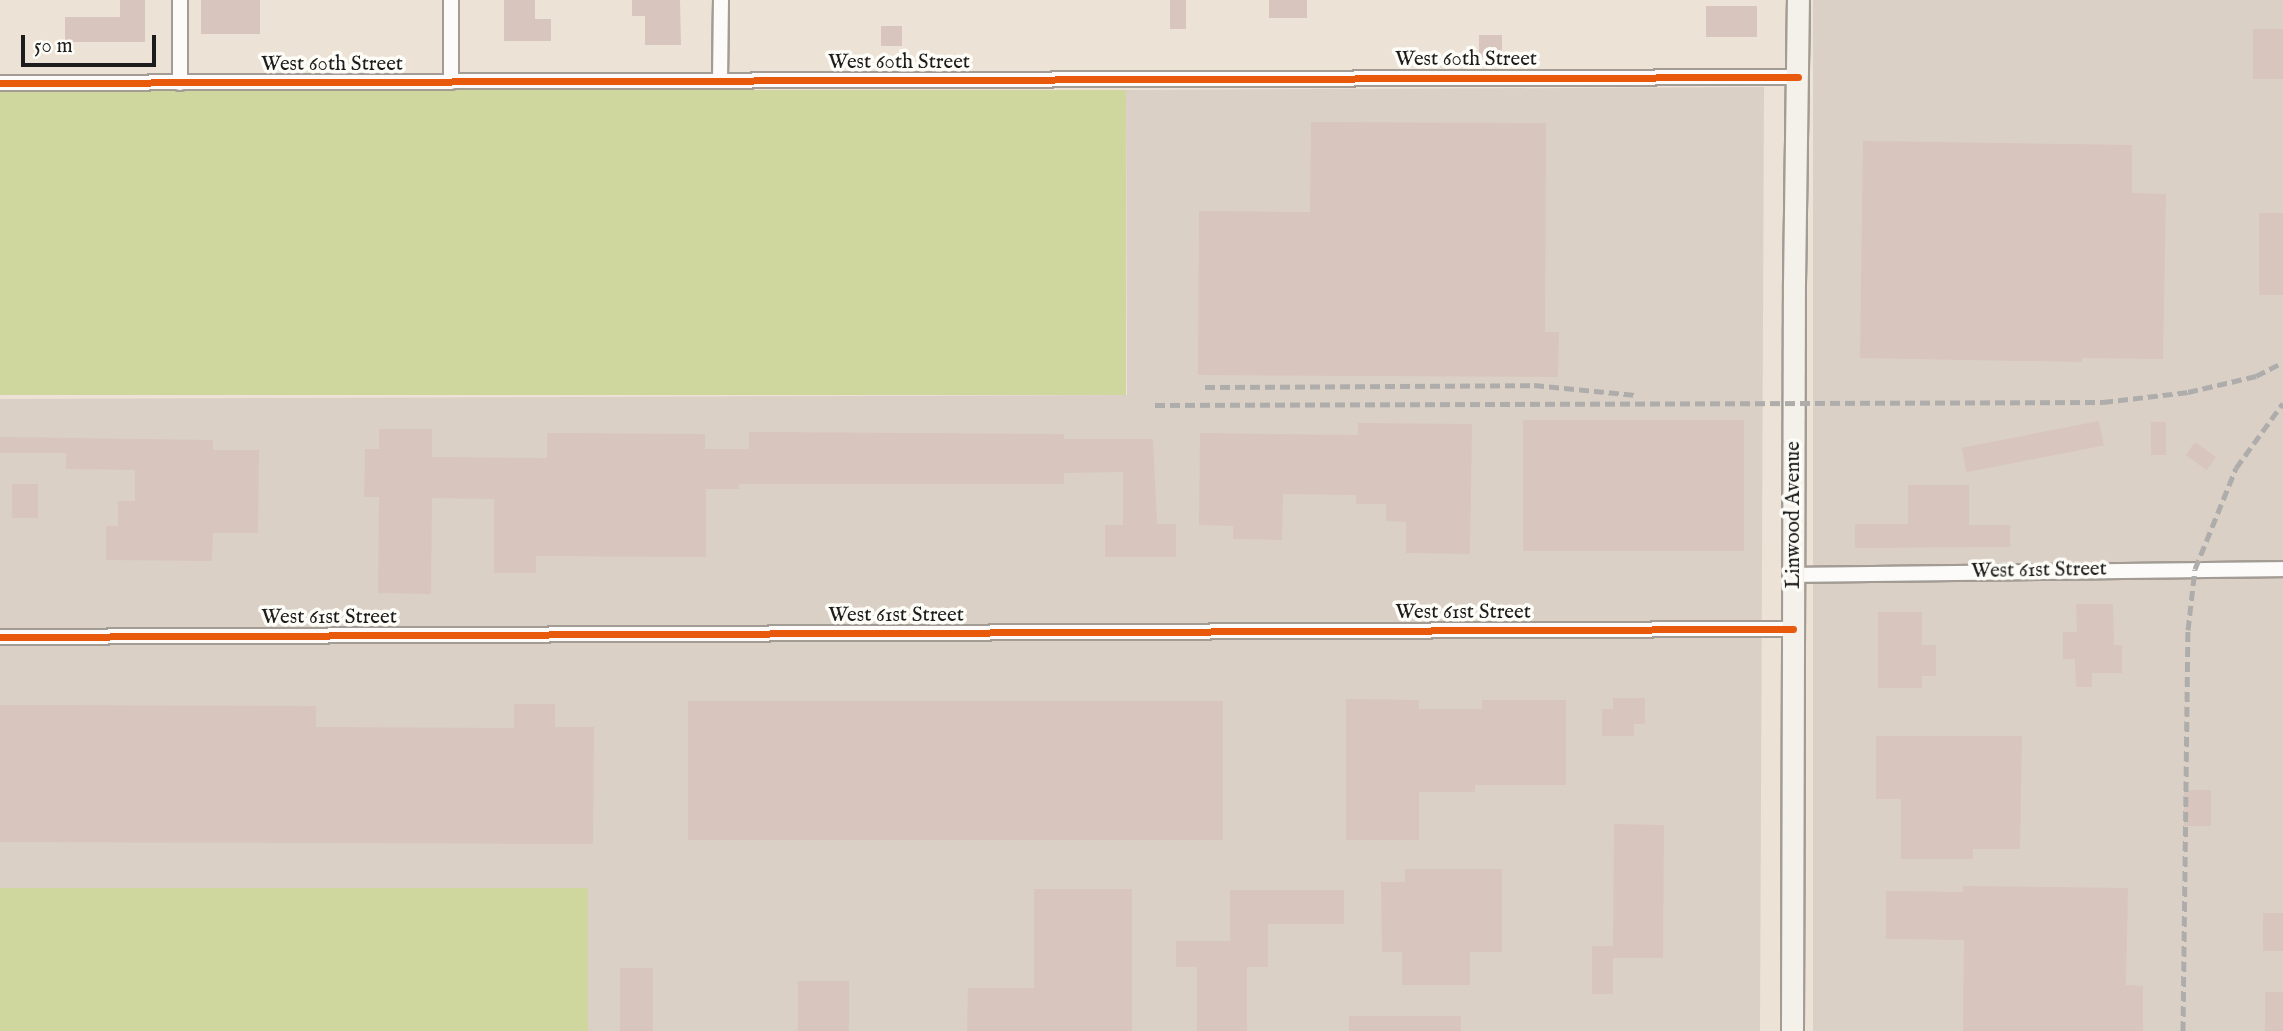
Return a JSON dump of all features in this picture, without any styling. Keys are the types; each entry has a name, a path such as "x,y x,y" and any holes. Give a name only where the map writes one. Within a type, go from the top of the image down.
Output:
{"main road":[{"name":"Linwood Avenue","path":"1792,1031 1794,283 1798,0"}],"street":[{"path":"180,0 180,83"},
{"path":"451,0 451,82"},
{"path":"720,81 721,0"},
{"name":"West 60th Street","path":"0,83 1798,77"},
{"name":"West 61st Street","path":"1795,575 2283,569"},
{"name":"West 61st Street","path":"0,637 1793,629"}],"shaded area":[{"path":"1813,0 2283,0 2283,1031 1813,1031"},
{"path":"1764,87 1760,1031 587,1031 588,892 0,888 0,399 1127,395 1126,90"}],"green space":[{"path":"0,90 1126,90 1126,395 0,395"},
{"path":"0,888 588,888 588,1031 0,1031"}],"building":[{"path":"120,0 145,0 145,42 65,42 65,17 120,17"},
{"path":"201,0 260,0 260,34 201,34"},
{"path":"504,0 535,0 535,19 551,19 551,41 504,41"},
{"path":"632,0 680,0 681,45 645,45 645,16 632,16"},
{"path":"1170,0 1186,0 1186,29 1170,29"},
{"path":"1269,0 1307,0 1307,18 1269,18"},
{"path":"1706,6 1757,6 1757,37 1706,37"},
{"path":"881,26 902,26 902,46 881,46"},
{"path":"2253,29 2283,29 2283,79 2253,79"},
{"path":"1479,35 1502,35 1502,57 1479,57"},
{"path":"1311,122 1546,123 1545,332 1559,332 1558,377 1198,375 1199,211 1310,212"},
{"path":"1863,141 2132,145 2132,193 2166,194 2163,359 2082,358 2082,362 1860,358"},
{"path":"2259,213 2283,213 2283,295 2259,295"},
{"path":"1523,420 1744,420 1744,551 1523,551"},
{"path":"2099,421 2104,446 1966,472 1962,448"},
{"path":"2151,422 2166,422 2166,455 2151,455"},
{"path":"1358,423 1472,424 1470,554 1406,553 1406,522 1386,521 1386,504 1356,504 1356,495 1283,494 1282,540 1233,539 1233,526 1199,525 1200,433 1358,435"},
{"path":"379,429 432,429 432,457 547,458 547,433 705,434 705,449 749,449 749,432 1064,434 1064,439 1153,439 1157,524 1176,524 1176,557 1105,557 1105,525 1123,525 1123,472 1064,473 1064,484 739,484 739,489 706,489 706,557 536,556 536,573 494,573 494,499 432,498 431,594 378,593 379,497 364,497 365,449 379,449"},
{"path":"0,437 213,440 213,450 259,450 258,533 213,533 212,561 106,560 106,526 118,526 118,501 135,501 135,470 66,469 66,453 0,453"},
{"path":"2195,442 2216,457 2207,470 2186,455"},
{"path":"12,484 38,484 38,518 12,518"},
{"path":"1908,485 1969,485 1969,525 2010,525 2010,547 1855,548 1855,524 1908,524"},
{"path":"2076,604 2113,604 2114,645 2122,645 2122,673 2092,673 2092,687 2076,687 2075,659 2063,659 2063,632 2077,632"},
{"path":"1878,612 1922,612 1922,645 1936,645 1936,676 1922,676 1922,688 1878,688"},
{"path":"1613,698 1645,698 1645,724 1634,724 1634,736 1602,736 1602,709 1613,709"},
{"path":"1346,699 1419,700 1419,709 1482,709 1482,700 1566,700 1566,785 1475,785 1475,792 1419,792 1419,840 1346,840"},
{"path":"688,701 1223,701 1223,840 688,840"},
{"path":"514,704 555,704 555,727 594,727 593,844 0,842 0,705 316,706 316,727 514,728"},
{"path":"1876,736 2022,736 2020,849 1973,849 1973,859 1901,859 1901,799 1876,799"},
{"path":"2184,790 2211,790 2211,826 2184,826"},
{"path":"1614,824 1664,825 1663,958 1613,958 1613,994 1592,994 1592,946 1613,946"},
{"path":"1405,869 1502,869 1502,952 1470,952 1470,985 1402,985 1402,952 1382,952 1381,882 1405,882"},
{"path":"1963,886 2128,888 2126,985 2143,986 2143,1031 1963,1031 1964,940 1886,939 1886,891 1963,892"},
{"path":"1034,889 1132,889 1132,1031 967,1031 968,988 1034,988"},
{"path":"1230,890 1344,890 1344,924 1268,924 1268,967 1247,967 1247,1031 1197,1031 1197,967 1176,967 1176,941 1230,941"},
{"path":"2263,913 2283,913 2283,951 2263,951"},
{"path":"620,968 653,968 653,1031 620,1031"},
{"path":"798,981 849,981 849,1031 798,1031"},
{"path":"2265,992 2283,992 2283,1031 2265,1031"},
{"path":"1349,1016 1461,1016 1461,1031 1349,1031"}],"railway":[{"path":"1155,405 2103,402 2188,392 2256,376 2283,362"},
{"path":"1205,387 1534,385 1636,395"},
{"path":"2183,1031 2188,630 2195,569 2236,468 2283,403"}],"cycle path":[{"path":"0,83 1798,77"},
{"path":"0,637 1793,629"}]}
